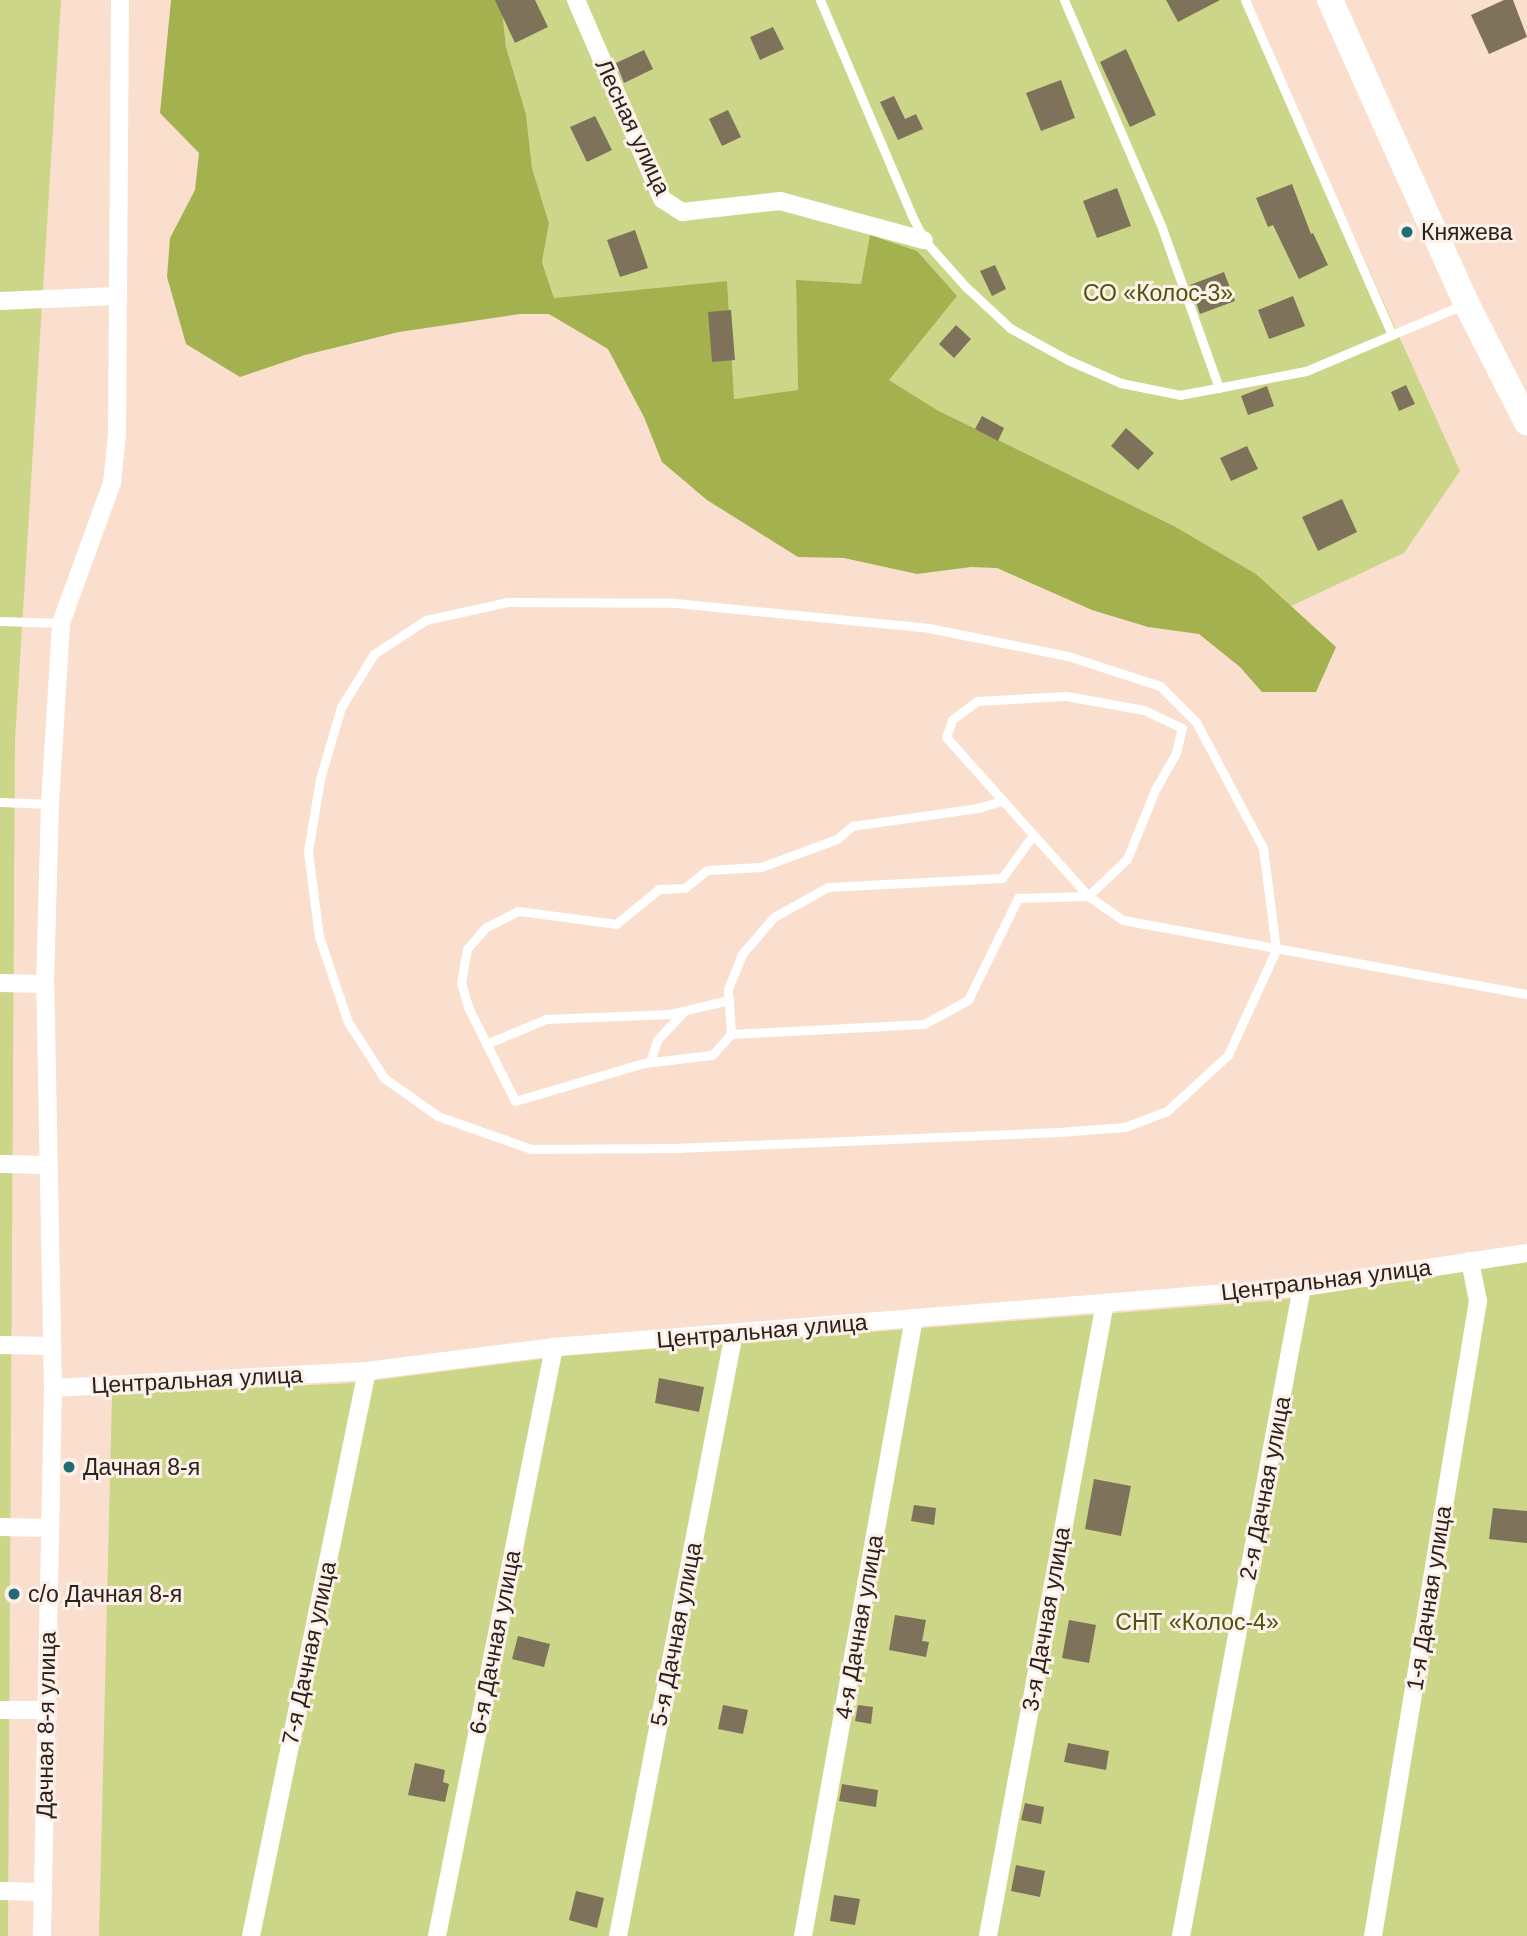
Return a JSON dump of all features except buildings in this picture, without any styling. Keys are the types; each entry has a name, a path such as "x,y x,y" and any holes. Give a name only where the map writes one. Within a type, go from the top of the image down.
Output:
{"street":[{"name":"Дачная 8-я улица","path":"42,1936 52,1388 45,984 50,804 61,623 112,483 117,435 120,0"},
{"name":"Лесная улица","path":"576,0 662,199 682,212 780,201 924,240"},
{"path":"1330,0 1466,303 1526,418"},
{"path":"0,301 116,296"},
{"path":"0,983 45,984"},
{"path":"0,1164 48,1164"},
{"name":"Центральная улица","path":"52,1388 367,1371 554,1348 1302,1287 1527,1253"},
{"name":"1-я Дачная улица","path":"1373,1936 1478,1301 1470,1261"},
{"name":"2-я Дачная улица","path":"1181,1936 1302,1287"},
{"name":"3-я Дачная улица","path":"988,1936 1105,1303"},
{"name":"4-я Дачная улица","path":"803,1936 914,1318"},
{"name":"5-я Дачная улица","path":"618,1936 734,1333"},
{"path":"0,1345 52,1346"},
{"name":"6-я Дачная улица","path":"437,1936 554,1348"},
{"name":"7-я Дачная улица","path":"251,1936 367,1371"},
{"path":"0,1527 50,1528"},
{"path":"0,1710 46,1710"},
{"path":"0,1891 42,1892"}],"lane":[{"path":"820,0 924,240 965,286 1010,328 1068,360 1121,383 1180,395 1306,370 1466,303"},
{"path":"1064,0 1162,228 1219,388"},
{"path":"1245,0 1391,333"},
{"path":"508,602 675,603 929,628 1068,656 1160,686 1196,722 1263,848 1276,950 1228,1055 1167,1111 1125,1127 680,1148 531,1149 438,1116 384,1078 348,1022 320,937 309,851 320,779 341,708 374,654 426,620 508,602"},
{"path":"0,621 61,623"},
{"path":"1196,722 1182,728 1144,710 1066,696 977,701 952,720 946,737 1088,896 1123,920 1527,994"},
{"path":"1002,801 978,808 852,826 837,839 761,867 707,870 685,888 659,889 615,924 518,911 486,927 467,948 461,982 468,1007 514,1101 650,1062 712,1055 731,1034 924,1024 968,1000 1018,898 1088,896 1126,859 1155,790 1176,753 1182,728"},
{"path":"0,802 50,804"},
{"path":"731,1034 728,989 742,954 774,917 828,887 1002,878 1033,835"},
{"path":"486,1044 546,1019 670,1014 729,1000"},
{"path":"650,1062 657,1040 684,1011"}],"green space":[{"path":"0,0 61,0 15,740 8,1936 0,1936"},
{"path":"171,0 501,0 506,47 526,114 532,168 549,223 542,262 554,298 727,281 734,399 798,390 796,280 861,284 870,235 917,251 957,296 889,380 937,410 1174,526 1256,574 1336,647 1316,692 1262,692 1240,667 1199,634 1148,627 1092,610 997,568 971,567 917,574 844,558 798,557 707,500 662,462 644,417 608,349 549,314 520,314 399,332 305,355 240,377 186,344 167,277 170,238 195,190 199,153 160,113"},
{"name":"СО «Колос-3»","path":"501,0 1247,0 1460,471 1404,553 1291,606 1256,574 1174,526 937,410 889,380 871,235 861,284 796,281 798,391 733,399 727,281 554,298 542,262 549,222 532,168 526,114 506,47"},
{"name":"СНТ «Колос-4»","path":"1527,1262 1527,1936 99,1936 112,1394 353,1383 564,1356 1280,1300"}],"place":[{"name":"Княжева","path":"1407,232"},
{"name":"Дачная 8-я","path":"69,1467"},
{"name":"с/о Дачная 8-я","path":"14,1594"}]}
